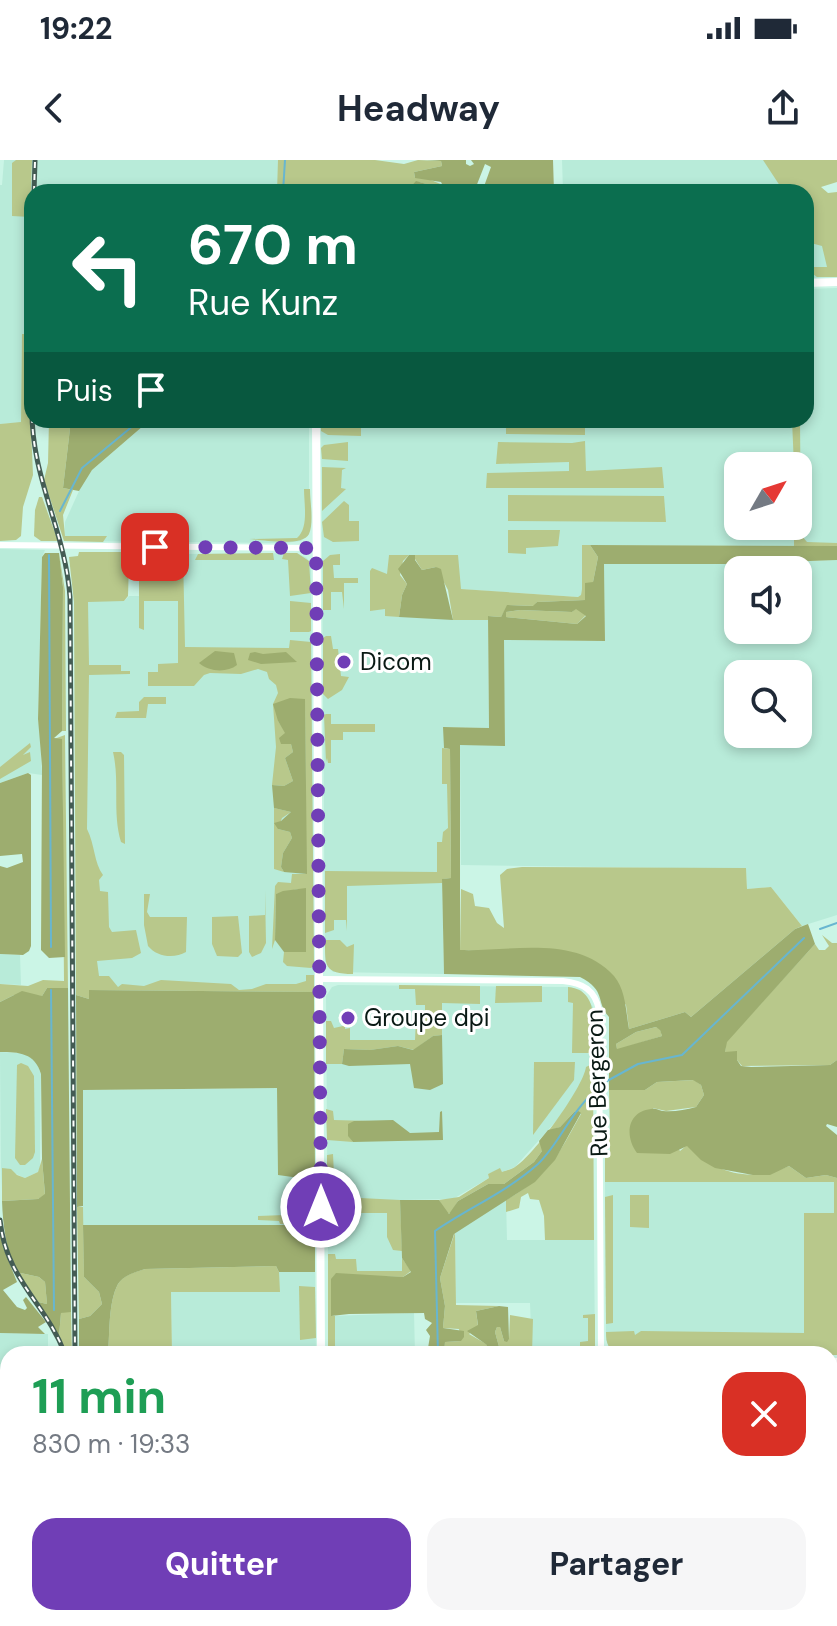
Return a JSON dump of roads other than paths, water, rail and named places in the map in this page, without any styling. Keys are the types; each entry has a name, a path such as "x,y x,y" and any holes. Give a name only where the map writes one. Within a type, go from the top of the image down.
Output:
{"street":[{"path":"814,283 837,282"},
{"path":"316,428 321,1346"},
{"path":"0,545 316,548"},
{"name":"Rue Bergeron","path":"320,979 564,981 583,985 594,996 599,1010 601,1346"}],"waterway":[{"path":"284,184 285,160"},
{"path":"60,511 82,468 130,428"},
{"path":"49,555 51,947"},
{"path":"820,929 837,923"},
{"path":"607,1081 638,1064 682,1055 804,938"},
{"path":"51,990 54,1310"},
{"path":"438,1346 435,1231 538,1164 591,1095"}],"railway":[{"path":"34,184 35,161"},
{"path":"33,428 36,456 62,548 70,597 75,1346"},
{"path":"0,1220 10,1259 61,1346"}],"place":[{"name":"Dicom","path":"344,662"},
{"name":"Groupe dpi","path":"348,1018"}]}
